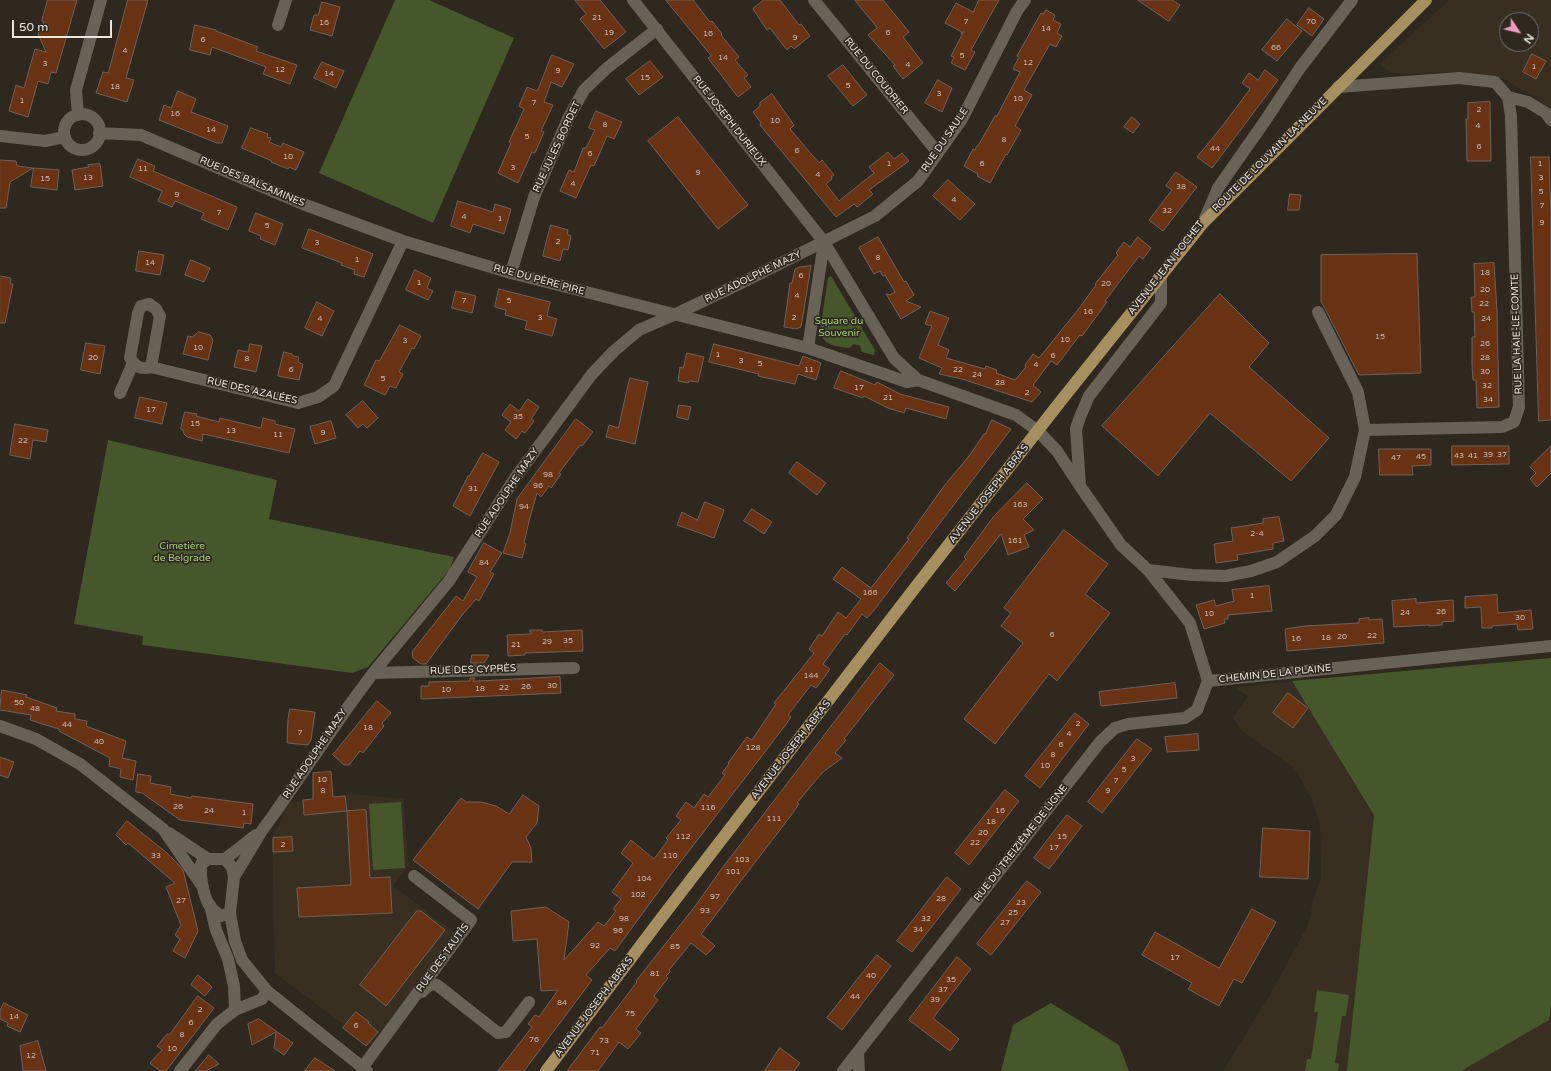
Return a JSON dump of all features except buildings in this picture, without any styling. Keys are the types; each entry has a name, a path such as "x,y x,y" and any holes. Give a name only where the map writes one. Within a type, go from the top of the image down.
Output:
{"main road":[{"path":"1416,6 1426,0"},
{"name":"ROUTE DE LOUVAIN-LA-NEUVE","path":"1203,222 1338,87 1416,6"},
{"name":"AVENUE JEAN POCHET","path":"1038,431 1203,222"},
{"name":"AVENUE JOSEPH ABRAS","path":"546,1071 659,921 1038,431"}],"street":[{"path":"78,115 76,90 101,0"},
{"path":"278,25 286,0"},
{"name":"RUE JOSEPH DURIEUX","path":"633,0 824,242"},
{"name":"RUE DU COUDRIER","path":"814,0 938,153"},
{"name":"RUE DU SAULE","path":"824,242 875,216 918,181 962,119 1017,11 1025,0"},
{"name":"AVENUE JEAN POCHET","path":"1203,222 1218,188 1300,68 1352,0"},
{"name":"RUE JULES BORDET","path":"511,273 534,197 569,117 584,90 607,68 657,29"},
{"path":"1338,87 1460,78 1495,82 1508,97 1528,102 1546,113 1551,120"},
{"name":"RUE LA HAIE-LE-COMTE","path":"1365,430 1502,427 1514,422 1519,407 1511,116 1508,97"},
{"path":"78,115 88,116 93,119 99,128 99,133 95,144 84,150 77,149 72,147 65,137 65,126 72,117 78,115"},
{"name":"RUE DES BALSAMINES","path":"99,133 141,135 302,204 403,241"},
{"path":"0,136 45,141 65,137"},
{"name":"RUE DU PÈRE PIRE","path":"403,241 511,273 676,314"},
{"name":"RUE DES AZALÉES","path":"133,363 144,369 151,367 298,404 318,397 334,386 403,241"},
{"path":"808,348 824,242"},
{"path":"824,242 894,358 918,380 1016,415 1038,431"},
{"name":"RUE ADOLPHE MAZY","path":"234,877 263,829 373,673 448,581 515,478 592,374 614,351 639,330 676,314 824,242"},
{"path":"1080,486 1076,430 1080,417 1089,396 1161,303 1161,275"},
{"path":"120,393 133,363 130,358 138,313 141,306 149,304 156,309 160,316 151,367"},
{"path":"1148,570 1192,575 1225,576 1251,571 1277,562 1315,536 1336,515 1355,477 1365,430 1358,392 1318,312"},
{"path":"676,314 808,348 907,382 918,380"},
{"name":"CHEMIN DE LA PLAINE","path":"1038,431 1057,451 1121,545 1148,570 1190,623 1208,681 1551,646"},
{"name":"RUE DES CYPRÈS","path":"373,673 574,668"},
{"name":"RUE DU TREIZIÈME DE LIGNE","path":"843,1071 1100,742 1115,728 1128,724 1185,718 1198,710 1208,681"},
{"path":"0,726 36,739 80,764 163,829 208,859 225,859 232,867 234,877 230,914 235,941 242,960 267,991 365,1069"},
{"path":"163,829 203,887"},
{"name":"RUE ADOLPHE MAZY","path":"225,859 263,829"},
{"path":"208,859 201,864 200,870 203,887 210,905 216,930 228,959 234,986 235,1010"},
{"name":"RUE DES TAUTÎS","path":"365,1069 471,920 414,876"},
{"path":"210,905 221,916 230,914"},
{"path":"234,986 242,974 252,974"},
{"name":"RUE DES TAUTÎS","path":"416,996 430,984 437,984 498,1033 506,1032 529,1002"},
{"path":"180,1071 217,1024 235,1010 262,1000 267,991"},
{"path":"248,1006 284,1005"},
{"path":"858,1053 859,1071"}],"shaded area":[{"path":"1449,0 1551,0 1551,112 1535,97 1503,79 1489,75 1444,72 1407,74 1391,73 1380,64"},
{"path":"1551,658 1551,1071 1223,1071 1271,993 1308,925 1314,898 1321,878 1320,825 1312,799 1295,769 1240,729 1233,717 1248,696 1235,687"},
{"path":"352,794 403,799 409,865 393,886 454,932 371,1045 275,973 272,837 290,802"}],"green space":[{"path":"395,0 429,0 514,38 433,223 319,173"},
{"name":"Square du Souvenir","path":"831,276 875,350 874,355 862,352 860,346 854,344 849,348 839,347 830,344 824,339 820,330 828,278"},
{"name":"Cimetière de Belgrade","path":"108,440 277,480 269,519 454,557 450,569 368,667 352,673 142,645 143,636 74,624"},
{"path":"1551,658 1551,1005 1549,1020 1461,1071 1347,1071 1374,815 1292,681"},
{"path":"401,802 405,868 373,870 369,804"},
{"path":"1317,990 1349,995 1346,1016 1342,1016 1335,1063 1339,1064 1338,1071 1305,1071 1307,1059 1311,1059 1318,1012 1314,1012"},
{"path":"1051,1003 1119,1045 1129,1071 1001,1071 1013,1025"}]}
